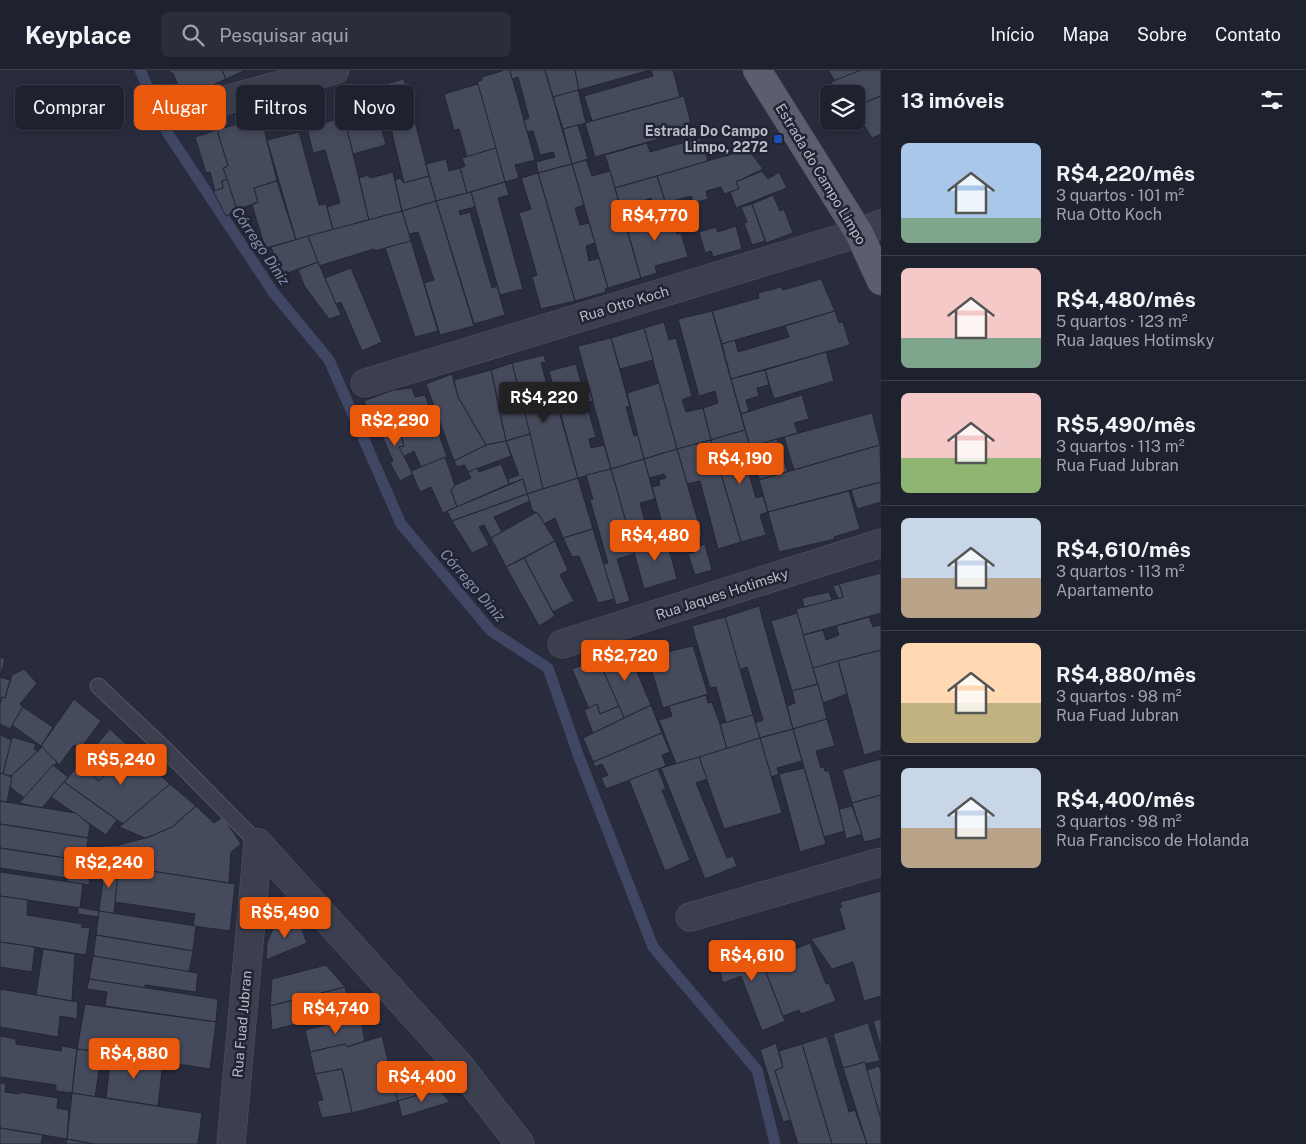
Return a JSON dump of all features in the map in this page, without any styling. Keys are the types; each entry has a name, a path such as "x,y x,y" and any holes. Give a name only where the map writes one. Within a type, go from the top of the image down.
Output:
{"main road":[{"name":"Estrada do Campo Limpo","path":"757,70 870,228 881,281"}],"street":[{"path":"226,99 335,70"},
{"name":"Rua Otto Koch","path":"366,383 870,228"},
{"name":"Rua Jaques Hotimsky","path":"562,644 881,543"},
{"path":"258,843 458,1064 520,1144"},
{"name":"Rua Fuad Jubran","path":"231,1144 258,843"},
{"path":"690,917 881,862"}],"lane":[{"path":"98,686 169,753 258,843"}],"building":[{"path":"169,70 222,70 226,79 212,85 178,85 173,73 170,73"},
{"path":"222,70 246,70 226,79"},
{"path":"510,70 535,160 515,165 519,178 505,182 477,82 482,80 482,77"},
{"path":"510,70 545,70 572,164 538,173 536,162 555,157 553,152 540,155 533,131 527,132 524,120 529,118 518,77 512,79"},
{"path":"545,70 575,70 579,90 553,97"},
{"path":"575,70 650,70 579,90"},
{"path":"651,70 673,70 680,97 592,121 584,96 653,76"},
{"path":"828,70 861,70 835,81"},
{"path":"861,70 881,70 881,96 865,102 865,85 833,85 831,82"},
{"path":"404,79 406,85 382,85"},
{"path":"478,84 496,148 467,157 459,129 454,130 444,94"},
{"path":"578,90 586,123 563,129 553,97"},
{"path":"684,96 691,124 657,134 659,139 595,157 585,123"},
{"path":"881,96 881,134 872,138 865,127 865,102"},
{"path":"414,118 429,176 404,183 391,130 414,130"},
{"path":"335,120 335,130 347,130 369,220 333,230 327,207 340,203 325,150 313,153 307,130 325,130 325,123"},
{"path":"236,124 236,130 264,130 277,181 254,188 258,202 237,210 223,168 228,166 217,130 226,130 226,127"},
{"path":"578,125 588,159 572,164 563,129"},
{"path":"217,130 228,166 223,168 227,179 222,181 223,188 215,191 210,172 206,173 195,137"},
{"path":"347,130 382,130 386,145 353,154"},
{"path":"299,132 319,205 326,204 333,230 296,240 267,140"},
{"path":"700,138 708,161 615,188 605,155 647,143 650,152"},
{"path":"496,148 505,182 467,193 460,168 465,166 462,158"},
{"path":"748,149 763,169 736,182 739,189 724,194 721,187 706,191 708,199 693,203 691,196 666,203 657,176"},
{"path":"446,159 449,171 460,168 467,193 436,201 426,164"},
{"path":"586,160 592,176 610,171 641,278 608,288 572,164"},
{"path":"572,164 584,205 575,208 580,225 589,223 595,243 586,246 589,261 599,258 608,288 605,289 606,292 575,301 538,173"},
{"path":"762,171 768,179 779,172 787,188 736,208 730,192 739,189 736,182"},
{"path":"393,172 402,211 369,220 359,178 368,175 370,178"},
{"path":"538,173 575,301 541,309 532,277 537,275 519,213 531,209 521,178"},
{"path":"429,176 436,201 402,211 395,180 400,178 404,183"},
{"path":"657,176 665,201 654,204 651,198 643,201 647,216 625,222 615,188"},
{"path":"227,179 237,210 226,216 213,191 223,188 222,181"},
{"path":"277,181 296,240 265,248 252,205 258,202 254,188"},
{"path":"505,182 509,195 498,198 523,289 500,295 471,192"},
{"path":"471,192 475,207 459,211 460,215 470,212 492,288 497,286 505,315 474,324 436,201"},
{"path":"773,195 780,211 784,209 793,233 766,243 752,204"},
{"path":"436,201 474,326 440,335 424,283 434,280 418,232 409,234 402,211"},
{"path":"752,204 765,241 752,245 744,223 747,222 741,207"},
{"path":"669,210 677,234 681,233 688,257 655,266 657,273 641,278 625,222"},
{"path":"402,211 411,241 375,251 374,249 319,266 308,236"},
{"path":"736,226 742,249 713,257 711,251 705,253 699,232 716,227 718,232"},
{"path":"308,236 318,262 282,275 271,247"},
{"path":"411,241 438,331 415,337 385,248"},
{"path":"318,262 341,315 329,319 305,287 298,270"},
{"path":"351,268 382,342 362,351 341,302 336,304 325,278"},
{"path":"821,279 835,311 722,344 712,311 759,298 758,293 781,287 783,290"},
{"path":"712,311 745,430 711,440 703,408 718,403 715,391 699,396 678,319"},
{"path":"835,311 839,323 843,322 850,345 731,379 722,344 735,340 738,352 789,337 785,326"},
{"path":"664,322 669,340 676,338 692,396 682,400 686,412 703,408 711,440 677,449 644,328"},
{"path":"644,328 653,360 620,369 611,338"},
{"path":"611,338 630,407 626,407 634,436 638,435 644,459 611,469 578,346"},
{"path":"826,352 834,381 774,399 765,370"},
{"path":"544,355 546,362 541,363 553,406 557,404 578,478 543,489 512,363"},
{"path":"512,363 530,434 506,441 491,370"},
{"path":"576,364 584,393 590,391 593,401 586,403 596,437 589,439 591,448 604,445 611,469 578,478 549,371"},
{"path":"491,370 506,441 486,445 458,397 454,380"},
{"path":"765,370 769,385 757,388 759,396 746,400 749,411 741,414 731,379"},
{"path":"452,374 458,397 486,445 454,461 426,384"},
{"path":"659,383 677,449 644,459 627,393"},
{"path":"412,388 415,397 425,395 429,406 374,426 364,401 393,390"},
{"path":"802,395 809,419 794,423 798,433 750,447 741,414"},
{"path":"429,406 447,457 421,467 414,451 403,457 399,447 404,446 396,417"},
{"path":"872,413 880,445 794,470 784,437"},
{"path":"396,417 404,446 399,447 413,474 400,481 390,463 393,461 377,424"},
{"path":"745,430 753,457 745,460 756,498 763,496 768,512 760,515 766,535 741,542 711,440"},
{"path":"530,434 543,489 527,494 523,479 509,484 508,479 519,475 506,441"},
{"path":"777,439 788,472 759,480 750,447"},
{"path":"711,440 741,542 718,549 700,481 687,484 677,449"},
{"path":"506,441 511,456 468,472 465,465 457,467 454,461 486,445"},
{"path":"880,445 881,482 768,512 759,480"},
{"path":"677,449 702,535 676,543 669,521 662,523 652,487 660,485 659,480 666,478 664,474 649,478 644,459"},
{"path":"445,457 455,485 451,490 457,507 443,513 431,487 420,492 411,471"},
{"path":"644,459 655,499 640,503 650,539 632,545 611,469"},
{"path":"501,464 509,484 457,507 451,490 455,485 471,478 468,472 477,468 479,472"},
{"path":"611,469 635,554 617,559 630,601 616,605 603,564 608,563 590,500 593,499 586,475"},
{"path":"578,478 593,529 563,538 555,518 544,524 537,512 533,512 527,494"},
{"path":"523,479 527,494 452,521 447,511"},
{"path":"881,482 881,502 857,509 851,490"},
{"path":"849,491 860,529 834,537 835,539 779,552 768,512"},
{"path":"527,494 530,501 494,517 502,532 491,538 484,525 479,527 489,545 472,553 452,521"},
{"path":"537,512 555,541 506,567 491,538"},
{"path":"593,529 614,599 598,603 579,556 572,557 563,538"},
{"path":"665,534 677,579 644,589 632,545"},
{"path":"555,541 568,570 560,575 574,601 553,612 524,558"},
{"path":"705,544 712,570 695,575 688,554 695,552 694,548"},
{"path":"524,558 555,616 539,626 506,567"},
{"path":"881,573 881,613 803,635 796,609 843,597 839,584"},
{"path":"839,584 843,597 838,599 833,586"},
{"path":"829,592 832,600 804,607 802,598"},
{"path":"759,606 793,729 760,738 755,723 763,720 747,667 740,670 725,617"},
{"path":"797,613 818,684 792,691 771,621"},
{"path":"725,617 753,715 726,723 716,687 710,688 692,626"},
{"path":"869,617 873,627 881,625 881,650 813,668 803,635 823,630 826,640 839,635 836,626"},
{"path":"693,646 708,694 663,708 650,665 668,660 666,652"},
{"path":"627,648 651,705 624,718 598,659"},
{"path":"881,650 881,750 864,755 838,661"},
{"path":"0,657 5,659 0,677"},
{"path":"598,659 619,706 600,714 597,704 589,709 572,669"},
{"path":"838,661 847,694 823,703 813,668"},
{"path":"24,669 37,683 20,704 23,707 10,729 0,724 0,703 2,697 5,698 12,675"},
{"path":"0,677 10,680 5,698 2,697 0,703"},
{"path":"818,684 827,719 793,729 787,706 795,703 792,691"},
{"path":"706,695 708,703 712,702 727,749 676,764 659,720 672,716 669,706"},
{"path":"74,699 101,721 80,749 74,745 59,765 41,746"},
{"path":"597,704 600,714 619,706 624,718 593,733 584,710"},
{"path":"651,705 662,733 593,762 583,738"},
{"path":"23,707 53,727 41,746 12,725"},
{"path":"753,715 760,738 727,749 720,724"},
{"path":"827,719 835,746 816,751 821,768 824,767 825,771 829,771 845,831 824,837 793,729"},
{"path":"110,729 131,749 99,781 79,765"},
{"path":"793,729 802,761 777,768 779,774 771,777 760,738"},
{"path":"662,733 670,752 662,755 666,766 606,789 601,778 608,775 602,764 595,767 593,762"},
{"path":"0,735 12,740 3,774 0,773"},
{"path":"12,737 36,744 34,749 38,751 11,776 3,774"},
{"path":"760,738 782,813 724,829 699,757"},
{"path":"42,747 57,762 24,798 10,787 11,776"},
{"path":"131,748 170,784 123,824 64,782 79,765 99,781"},
{"path":"699,757 707,779 696,783 727,858 733,856 737,866 705,879 661,768"},
{"path":"881,759 881,795 852,803 842,770"},
{"path":"53,765 68,777 42,808 19,803"},
{"path":"804,768 826,844 800,852 779,774"},
{"path":"658,769 666,789 662,790 690,860 665,871 629,780"},
{"path":"0,773 12,777 7,802 0,801"},
{"path":"64,782 117,820 106,835 51,797"},
{"path":"170,784 196,806 172,827 145,838 119,827"},
{"path":"881,795 881,838 864,842 852,803"},
{"path":"0,801 76,813 90,825 88,838 0,824"},
{"path":"196,806 214,823 223,817 241,844 231,852 229,883 85,861 88,847 119,845 149,837 172,827"},
{"path":"852,806 862,834 846,839 839,809"},
{"path":"0,824 88,838 85,861 0,848"},
{"path":"0,848 91,862 89,885 67,882 67,878 0,868"},
{"path":"105,864 119,866 114,914 99,911"},
{"path":"119,866 235,884 230,931 193,926 195,914 115,902"},
{"path":"0,872 83,884 80,908 0,896"},
{"path":"881,891 881,996 864,1001 853,962 832,969 811,939 845,929 839,908 842,907 840,902"},
{"path":"0,896 28,900 27,915 83,924 81,927 90,928 86,955 0,942"},
{"path":"78,907 99,911 99,917 78,914"},
{"path":"99,911 196,926 193,951 96,935"},
{"path":"298,919 307,943 266,960 267,943 273,929"},
{"path":"96,935 193,951 189,972 93,956"},
{"path":"753,939 785,1021 762,1031 741,976 723,983 715,956"},
{"path":"0,942 35,947 32,972 0,967"},
{"path":"810,943 826,984 829,983 836,1001 801,1014 799,1010 783,1016 762,962"},
{"path":"43,949 75,954 72,1001 36,995"},
{"path":"93,956 198,973 196,992 145,985 145,988 89,979"},
{"path":"326,965 345,987 270,1006 272,979"},
{"path":"89,979 218,999 216,1022 105,1006 107,992 87,989"},
{"path":"345,987 351,1011 272,1030 270,1006"},
{"path":"0,989 78,1002 77,1019 60,1016 58,1037 0,1027"},
{"path":"85,1004 216,1022 210,1069 165,1062 167,1050 133,1044 131,1057 77,1049"},
{"path":"360,1017 365,1041 347,1047 345,1044 310,1052 305,1030"},
{"path":"881,1019 881,1045 880,1045 873,1021"},
{"path":"868,1023 880,1061 843,1068 833,1034"},
{"path":"0,1036 16,1039 16,1044 61,1051 62,1046 77,1049 72,1093 56,1091 56,1085 0,1077"},
{"path":"382,1036 398,1101 352,1113 342,1069 315,1074 310,1052 345,1044 347,1047"},
{"path":"827,1036 849,1112 855,1110 867,1144 832,1144 802,1044"},
{"path":"776,1043 783,1067 775,1071 791,1120 783,1122 760,1050"},
{"path":"802,1044 832,1144 798,1144 775,1071 783,1067 779,1051"},
{"path":"77,1049 102,1052 95,1097 72,1093"},
{"path":"111,1054 163,1062 158,1106 106,1098"},
{"path":"865,1062 881,1119 881,1144 867,1144 843,1068"},
{"path":"879,1066 881,1072 881,1119 867,1070"},
{"path":"342,1069 352,1113 322,1118 317,1101 323,1100 315,1074"},
{"path":"424,1073 438,1089 398,1101 392,1079"},
{"path":"0,1083 6,1083 5,1092 20,1094 20,1092 58,1098 57,1108 69,1110 67,1139 0,1128"},
{"path":"438,1089 450,1102 402,1117 398,1101"},
{"path":"72,1093 202,1113 198,1144 94,1144 67,1139"},
{"path":"0,1128 43,1135 41,1144 0,1144"},
{"path":"67,1139 76,1141 94,1144 66,1144"}],"waterway":[{"name":"Córrego Diniz","path":"140,70 167,132 273,292 329,360 401,524 491,631 548,668 579,757 653,947 757,1070 775,1144"}],"place":[{"name":"Estrada Do Campo Limpo, 2272","path":"778,139"}]}
